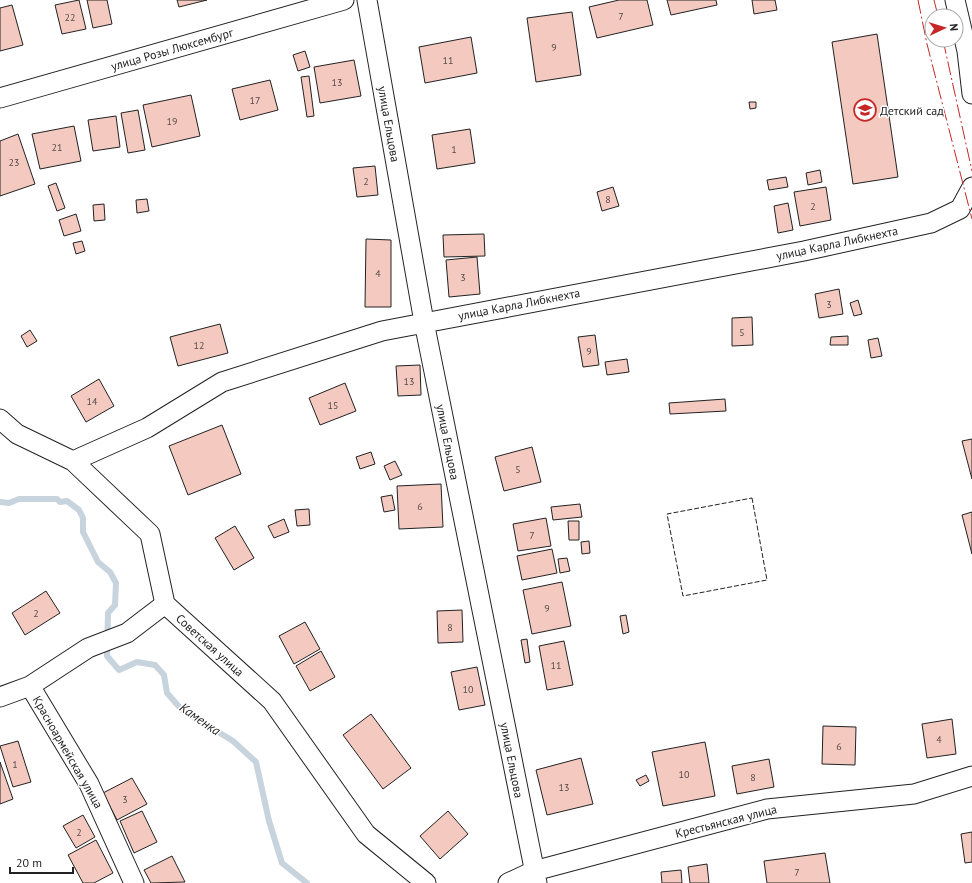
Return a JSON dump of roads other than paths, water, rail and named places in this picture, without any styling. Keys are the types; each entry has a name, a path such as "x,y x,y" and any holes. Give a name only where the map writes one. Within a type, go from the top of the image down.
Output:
{"street":[{"name":"улица Розы Люксембург","path":"0,98 344,0"},
{"name":"улица Ельцова","path":"367,0 424,322 536,877"},
{"path":"955,0 967,51 972,94"},
{"name":"улица Карла Либкнехта","path":"73,461 147,428 222,382 382,331 804,251 931,223 960,209 972,187"},
{"name":"Советская улица","path":"0,419 17,434 73,461 150,534 165,604 272,701 366,834 426,883"},
{"path":"0,697 30,686 88,648 127,633 165,604"},
{"name":"Красноармейская улица","path":"30,686 89,784 134,883"},
{"name":"Крестьянская улица","path":"508,883 536,877 767,809 914,794 972,776"}],"waterway":[{"name":"Каменка","path":"0,502 9,503 19,499 57,499 60,502 67,501 79,510 83,518 83,532 98,562 110,572 116,583 115,605 108,613 107,656 119,670 137,662 155,665 164,675 167,693 182,710 233,741 256,762 269,821 282,863 307,883"}],"place":[{"name":"Детский сад","path":"865,110"}]}
